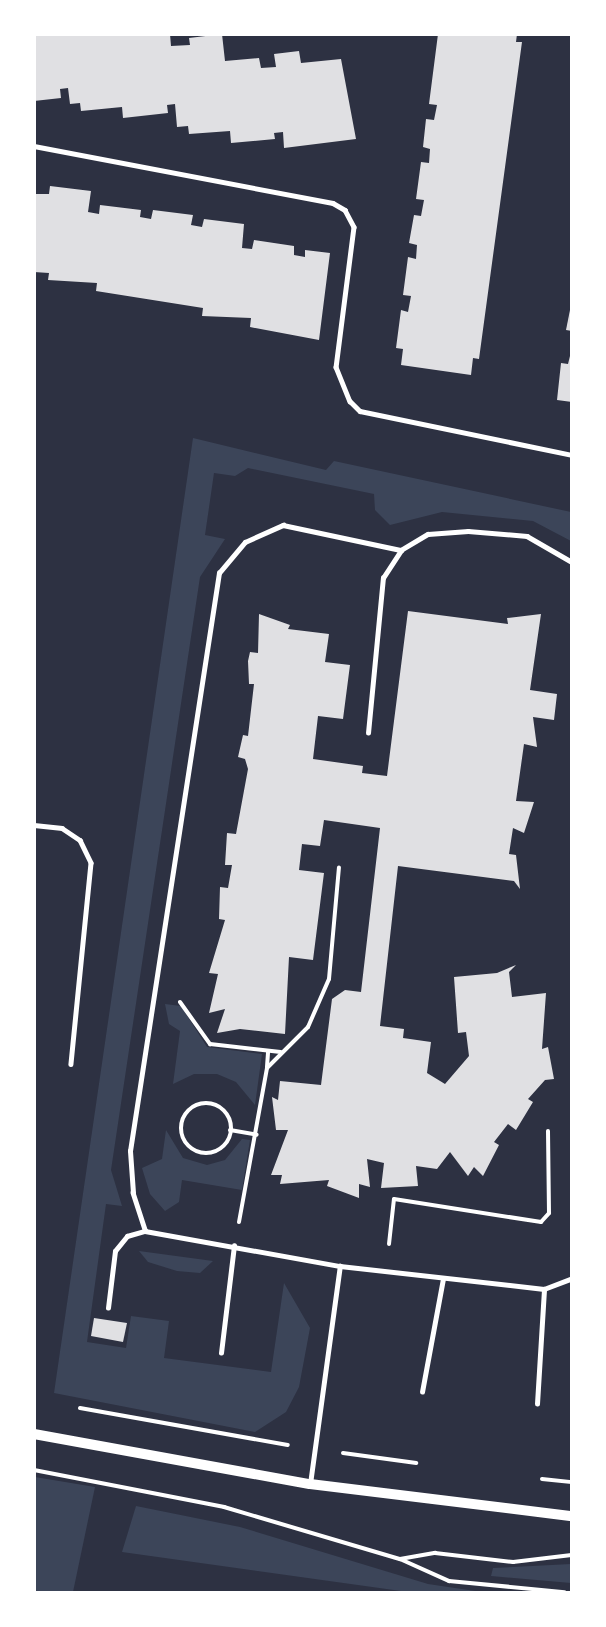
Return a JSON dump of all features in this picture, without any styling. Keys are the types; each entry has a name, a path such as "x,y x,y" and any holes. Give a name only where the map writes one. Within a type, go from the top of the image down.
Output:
{"street":[{"path":"34,1434 310,1484 572,1516"}],"lane":[{"path":"34,146 333,203 345,210 354,227 336,367 350,401 360,411 572,454"},
{"path":"145,1231 133,1194 130,1151 219,573 245,542 283,525 401,550"},
{"path":"368,733 383,578 401,550 428,534 468,531 527,536 572,562"},
{"path":"34,825 62,828 80,840 91,863 71,1065"},
{"path":"108,1308 115,1251 127,1236 145,1231 340,1266 443,1279 544,1289 572,1278"},
{"path":"221,1353 234,1246"},
{"path":"310,1484 340,1266"},
{"path":"422,1392 443,1279"},
{"path":"537,1404 544,1289"}],"path":[{"path":"267,1068 308,1027 329,979 339,867"},
{"path":"173,1001 183,1002 210,1044 282,1052"},
{"path":"234,1246 257,1135 268,1051"},
{"path":"210,1102 227,1115 230,1131 225,1144 207,1153 188,1145 181,1126 190,1108 210,1102"},
{"path":"230,1131 257,1135"},
{"path":"386,1272 394,1199 541,1222 549,1213 548,1131"},
{"path":"34,1470 119,1484 225,1507 400,1559 449,1581 564,1593"},
{"path":"400,1559 435,1553 513,1562 572,1555"}],"shaded area":[{"path":"193,438 326,470 334,461 571,512 571,541 533,521 442,512 390,525 375,510 374,494 248,468 235,476 214,473 205,535 225,539 200,577 111,1170 122,1206 106,1204 87,1342 126,1348 131,1316 169,1321 164,1358 271,1372 284,1283 310,1328 299,1387 286,1412 255,1432 54,1393"},
{"path":"165,1004 181,1006 207,1047 262,1054 255,1105 236,1082 217,1074 194,1074 173,1084 180,1031 169,1024"},
{"path":"166,1130 183,1158 207,1165 225,1160 242,1139 250,1140 242,1190 182,1180 179,1202 165,1211 150,1194 142,1168 162,1159"},
{"path":"139,1251 213,1261 200,1273 177,1271 148,1262"},
{"path":"35,1477 95,1487 73,1592 35,1592"},
{"path":"136,1506 240,1527 428,1584 482,1592 408,1592 122,1552"},
{"path":"571,1564 571,1583 491,1576 493,1568"}],"building":[{"path":"34,34 170,34 171,46 190,45 189,38 222,34 225,61 259,58 261,68 276,67 274,54 299,51 301,63 341,59 356,139 284,148 283,132 274,133 275,139 231,143 230,131 189,134 188,126 177,127 175,104 167,105 168,113 123,118 122,107 81,111 80,103 70,104 68,88 60,89 61,98 34,101"},
{"path":"438,34 517,34 516,42 522,42 479,359 473,358 471,375 401,365 403,349 396,348 401,310 408,312 411,296 403,295 408,257 416,259 417,245 409,243 414,215 421,216 424,200 416,199 421,162 429,163 430,149 423,147 426,119 434,120 437,105 429,104"},
{"path":"50,186 91,191 88,212 99,214 100,205 141,210 140,217 151,219 153,210 193,215 191,225 202,227 204,219 244,224 242,248 252,249 254,240 294,246 294,255 305,257 305,250 330,253 319,340 250,327 251,318 202,316 203,308 96,291 97,283 48,280 49,273 34,272 34,194 49,194"},
{"path":"572,300 572,331 566,330"},
{"path":"572,348 572,402 557,400 561,363 568,364"},
{"path":"408,611 508,624 507,618 541,614 530,690 557,694 554,720 533,717 537,747 524,744 516,801 534,802 524,833 513,828 509,854 516,855 520,889 514,881 398,866 380,1026 404,1029 403,1038 431,1042 427,1073 445,1084 469,1056 466,1032 458,1033 454,977 497,973 516,965 509,972 512,997 546,993 542,1049 548,1047 554,1079 545,1080 528,1099 533,1102 516,1130 508,1124 494,1142 499,1145 483,1176 474,1167 468,1176 450,1152 437,1169 416,1166 418,1186 381,1188 384,1163 367,1159 370,1187 359,1184 359,1198 327,1186 329,1180 280,1184 282,1175 271,1175 288,1130 276,1130 272,1097 278,1100 280,1081 321,1085 332,999 345,990 361,992 380,828 324,820 320,846 302,844 299,870 324,873 313,960 289,957 285,1034 240,1029 217,1033 225,1009 209,1013 218,974 209,973 225,920 219,919 220,887 228,888 232,865 225,865 227,833 236,834 248,769 245,759 238,757 243,735 248,736 254,684 249,684 248,661 250,652 258,653 259,614 290,625 288,629 329,634 325,662 350,665 343,719 318,716 313,759 363,766 362,773 387,776"},
{"path":"94,1318 127,1323 123,1342 91,1336"}]}
